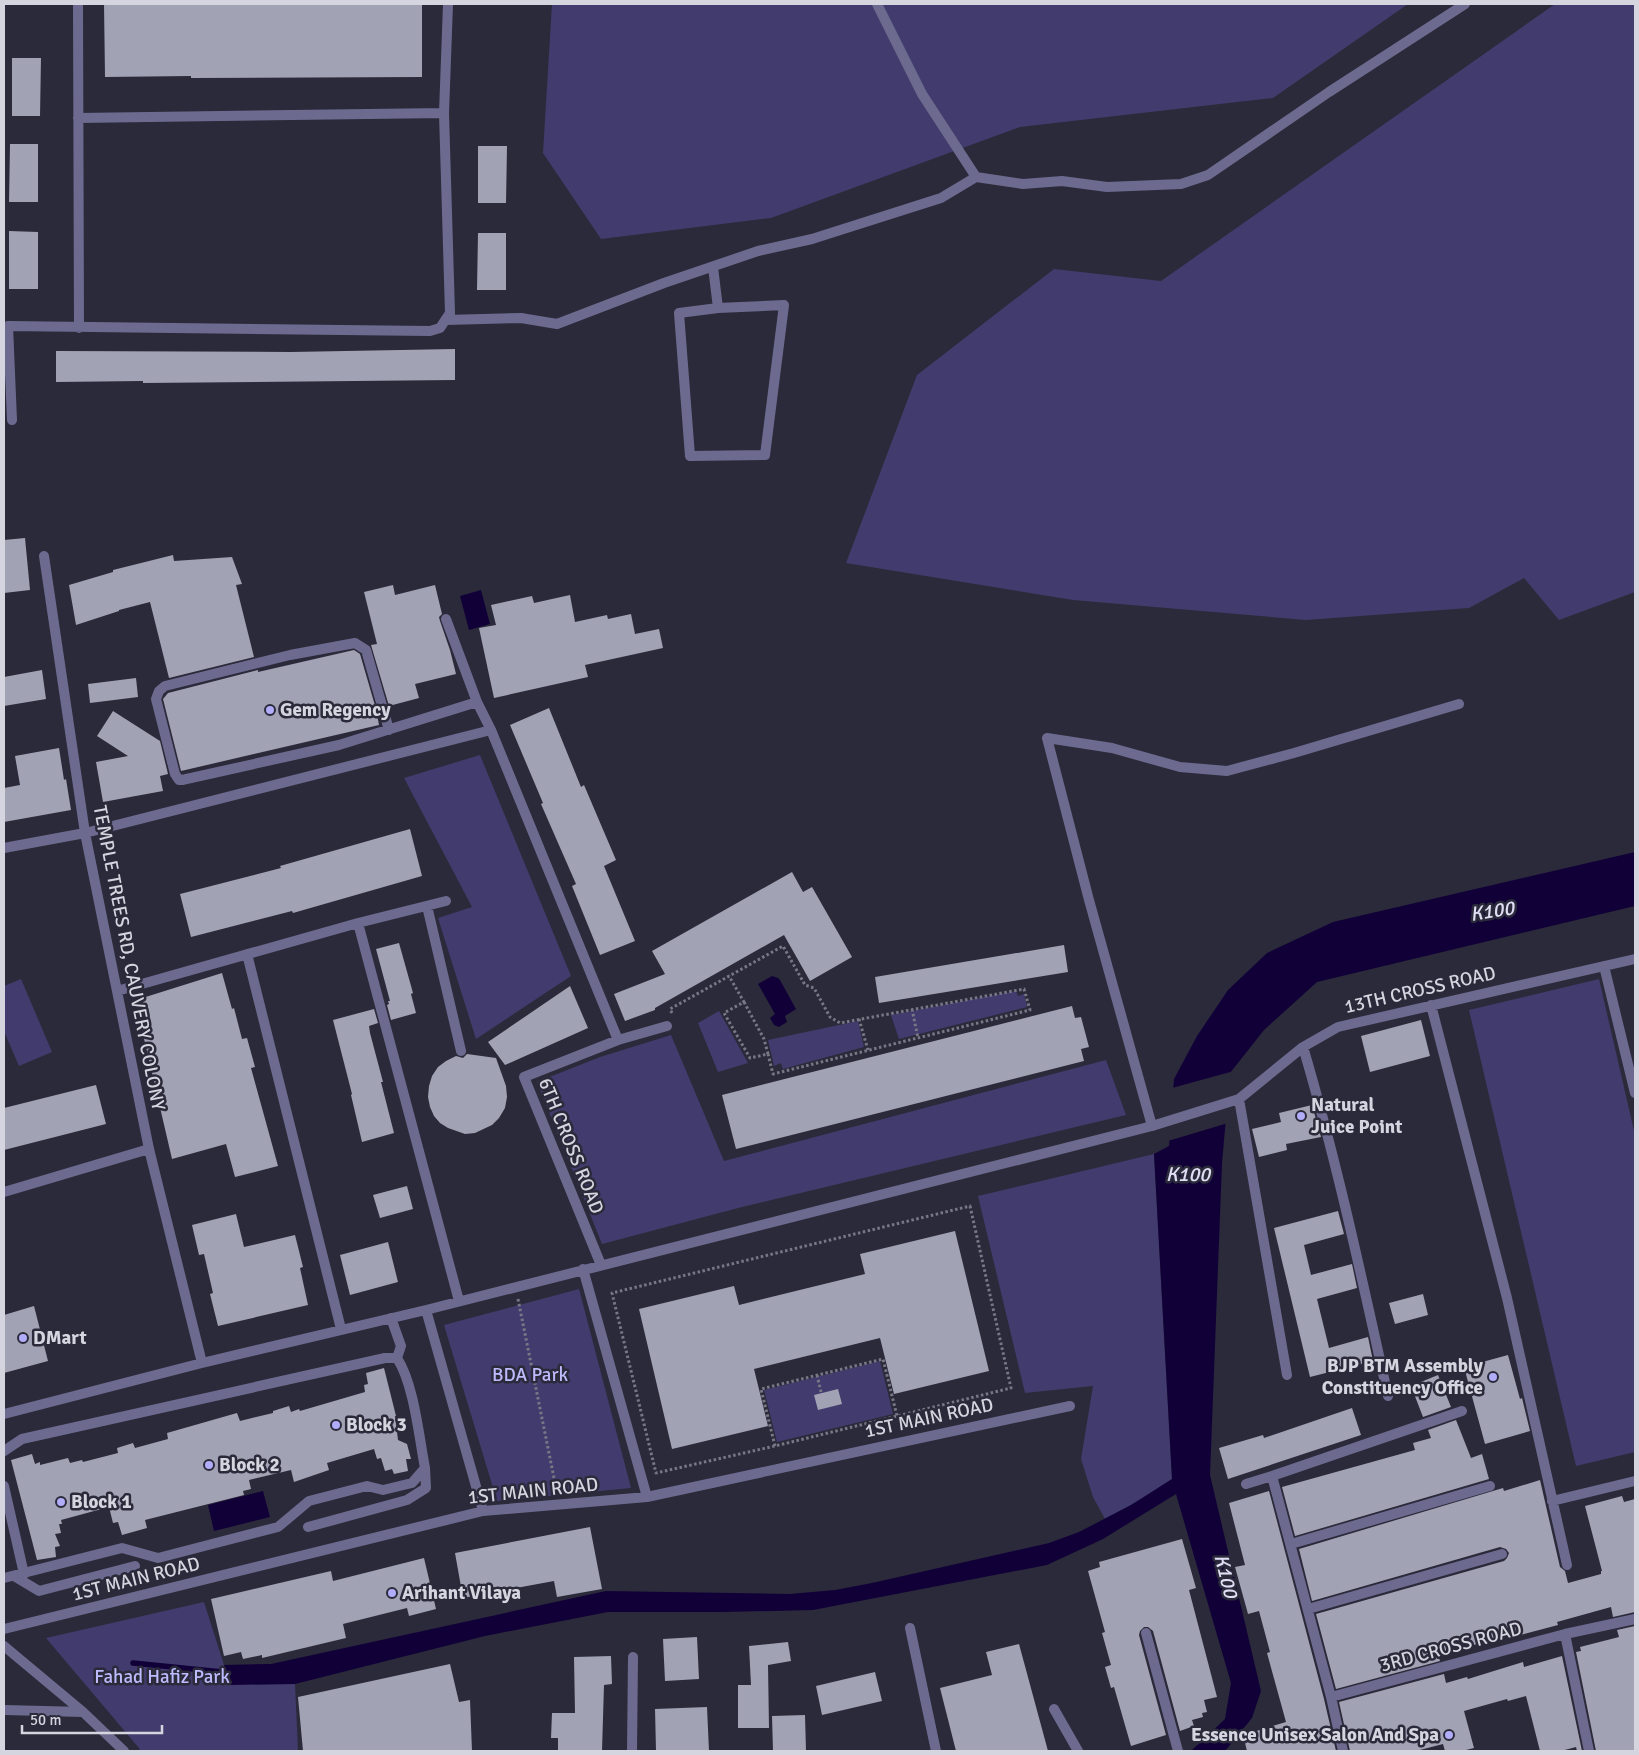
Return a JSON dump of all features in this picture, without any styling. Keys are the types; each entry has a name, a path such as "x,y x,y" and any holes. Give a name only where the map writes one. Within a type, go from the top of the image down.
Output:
{"street":[{"path":"78,4 79,328"},
{"path":"12,420 6,326 430,331 440,328 450,314 444,113 448,4"},
{"path":"877,4 922,94 976,176"},
{"path":"446,320 521,318 556,324 664,283 758,252 812,239 941,198 976,176 1023,184 1062,182 1107,187 1182,184 1208,175 1329,92 1464,4"},
{"path":"78,118 444,113"},
{"path":"713,267 718,308"},
{"path":"784,305 765,455 690,456 679,313 718,308 784,305"},
{"name":"TEMPLE TREES RD, CAUVERY COLONY","path":"44,556 85,832 149,1150 202,1363"},
{"path":"446,619 477,702 491,730 618,1040 667,1026"},
{"path":"388,730 366,650 355,643 290,655 165,686 159,691 156,699 175,774 179,780 339,745 388,730 477,702"},
{"path":"1152,1126 1089,900 1047,738 1112,748 1180,767 1227,771 1459,704"},
{"path":"4,848 85,832 491,730"},
{"path":"117,991 358,923 446,901"},
{"path":"427,906 461,1051"},
{"path":"358,923 459,1301"},
{"path":"247,954 341,1329"},
{"name":"13TH CROSS ROAD","path":"1236,1100 1303,1047 1338,1027 1635,959"},
{"path":"1604,966 1635,1093"},
{"path":"1431,1005 1507,1298 1567,1565"},
{"name":"6TH CROSS ROAD","path":"601,1265 524,1077 618,1040"},
{"path":"1303,1047 1347,1210 1388,1396"},
{"path":"4,1414 202,1363 426,1310 1152,1126 1236,1100 1287,1375"},
{"path":"4,1192 149,1150"},
{"path":"583,1270 647,1497"},
{"path":"426,1310 484,1511"},
{"path":"308,1527 407,1500 426,1488 425,1468 410,1391 397,1358 401,1346 391,1318"},
{"path":"4,1451 22,1440 32,1437 385,1358 397,1358"},
{"name":"1ST MAIN ROAD","path":"4,1629 484,1511 647,1497 1070,1406"},
{"path":"1246,1484 1462,1411"},
{"path":"14,1576 122,1548 158,1558 278,1528 309,1501 367,1486 383,1490 412,1483 425,1468"},
{"path":"1272,1476 1331,1697 1343,1751"},
{"path":"1552,1501 1635,1481"},
{"path":"4,1486 14,1576"},
{"path":"1290,1544 1490,1486"},
{"path":"1308,1609 1502,1554"},
{"path":"14,1576 39,1591 135,1566"},
{"name":"3RD CROSS ROAD","path":"1331,1697 1565,1634 1635,1619"},
{"path":"910,1628 936,1751"},
{"path":"1146,1633 1178,1751"},
{"path":"1565,1634 1589,1751"},
{"path":"4,1646 83,1712 124,1751"},
{"path":"632,1751 633,1657"},
{"path":"1054,1709 1078,1751"},
{"path":"4,1710 83,1712"}],"path":[{"path":"672,1016 670,1009 782,946 804,985 814,988 830,1017 840,1023 1024,989 1030,1010 772,1074 764,1039 729,976"},
{"path":"744,1002 724,1014 750,1058 768,1054"},
{"path":"912,1010 918,1038"},
{"path":"859,1019 868,1050"},
{"path":"970,1206 1011,1388 897,1416 656,1473 612,1293 970,1206"},
{"path":"516,1286 554,1478"},
{"path":"775,1446 761,1389 883,1358 897,1416"},
{"path":"817,1375 822,1392"}],"green space":[{"path":"552,4 1408,4 1273,98 1020,127 771,218 601,239 543,153"},
{"path":"1555,4 1635,4 1635,592 1559,620 1524,578 1469,608 1306,620 1073,600 846,563 917,375 1054,269 1161,281"},
{"path":"480,755 571,976 476,1039 438,918 472,907 404,778"},
{"path":"21,979 52,1052 19,1066 4,1031 4,986"},
{"path":"1599,979 1635,1135 1635,1452 1576,1466 1469,1010"},
{"path":"1016,991 1018,996 1024,994 1027,1007 899,1039 891,1015"},
{"path":"719,1011 748,1063 718,1072 698,1023"},
{"path":"858,1021 864,1047 783,1069 781,1063 774,1066 768,1040"},
{"path":"671,1035 724,1161 1106,1060 1126,1115 742,1207 602,1244 537,1082 600,1057"},
{"path":"1154,1154 1172,1479 1148,1496 1105,1519 1093,1497 1081,1459 1093,1386 1025,1393 978,1196"},
{"name":"BDA Park","path":"579,1289 631,1488 497,1501 444,1325"},
{"path":"880,1361 893,1414 777,1442 764,1390"},
{"name":"Fahad Hafiz Park","path":"204,1602 230,1684 295,1684 298,1751 140,1751 46,1638"}],"water":[{"path":"481,590 490,624 469,630 460,596"},
{"name":"K100","path":"1635,852 1635,906 1317,982 1264,1030 1230,1073 1222,1163 1210,1475 1261,1691 1252,1718 1225,1751 1191,1751 1225,1719 1231,1683 1176,1494 1103,1539 1047,1565 813,1610 608,1612 485,1636 295,1684 230,1685 224,1665 271,1664 606,1591 790,1594 835,1590 872,1583 1049,1543 1079,1532 1131,1505 1172,1479 1154,1154 1169,1146 1174,1079 1197,1036 1228,990 1267,953 1333,922"},
{"path":"772,976 780,980 796,1009 785,1016 787,1022 779,1027 774,1025 770,1018 775,1014 758,984"},
{"path":"263,1491 270,1517 214,1531 208,1505"}],"pier":[{"path":"1234,1071 1232,1074 1228,1123 1168,1141 1172,1088"}],"building":[{"path":"104,4 422,4 422,77 105,77"},
{"path":"12,58 41,58 40,116 12,116"},
{"path":"10,144 38,144 38,202 9,202"},
{"path":"478,146 507,146 506,203 478,203"},
{"path":"9,231 38,232 38,289 9,289"},
{"path":"478,233 506,233 506,290 477,290"},
{"path":"455,349 455,380 56,382 56,351 291,352"},
{"path":"25,538 30,590 4,593 4,540"},
{"path":"173,555 174,561 232,557 242,584 236,585 254,657 169,678 150,602 119,610 76,625 69,585 113,572 113,570"},
{"path":"393,585 395,595 435,585 442,614 439,617 456,674 415,684 419,698 389,706 371,645 377,644 364,592"},
{"path":"570,595 575,622 607,615 608,619 631,614 635,634 659,629 663,648 585,665 588,677 494,698 479,628 496,625 491,605 532,596 534,603"},
{"name":"Gem Regency","path":"354,650 360,654 379,725 181,771 163,699 168,693 258,670 258,672"},
{"path":"42,670 46,699 4,706 4,677"},
{"path":"136,678 138,697 90,703 88,684"},
{"path":"549,708 581,787 584,785 616,860 604,866 635,941 600,955 572,886 576,884 541,804 543,803 510,725"},
{"path":"113,711 160,741 168,774 160,776 163,791 103,802 96,762 128,756 97,736"},
{"path":"59,748 71,810 4,822 4,788 20,785 15,756"},
{"path":"410,829 422,876 293,913 292,911 191,937 180,894 281,868 280,866"},
{"path":"792,872 803,892 812,887 852,957 810,981 784,935 655,1008 655,1010 625,1021 614,994 665,974 652,951"},
{"path":"399,943 413,993 411,994 416,1013 391,1020 387,1005 389,1004 388,1001 390,1001 376,949"},
{"path":"1064,945 1068,972 879,1003 875,977"},
{"path":"222,973 242,1039 247,1038 255,1067 251,1068 278,1166 235,1177 226,1144 172,1159 142,1030 145,1029 136,1000"},
{"path":"570,986 588,1028 505,1065 488,1042"},
{"path":"1072,1006 1075,1018 1081,1017 1089,1047 1081,1049 1084,1061 736,1149 722,1095"},
{"path":"374,1009 378,1023 369,1026 370,1033 394,1133 362,1142 333,1020"},
{"path":"1421,1020 1430,1056 1370,1072 1361,1036"},
{"path":"467,1054 496,1058 506,1086 507,1097 505,1108 492,1125 475,1133 465,1134 440,1123 434,1116 428,1097 432,1076 438,1067 456,1056 463,1058"},
{"path":"96,1085 106,1124 4,1150 4,1108"},
{"path":"1312,1105 1321,1137 1286,1144 1287,1150 1259,1157 1252,1129 1281,1122 1279,1113"},
{"path":"407,1186 413,1209 380,1218 373,1195"},
{"path":"1338,1211 1344,1234 1304,1245 1311,1275 1352,1264 1357,1288 1317,1299 1329,1348 1368,1337 1373,1361 1310,1377 1274,1228"},
{"path":"236,1214 244,1247 295,1235 303,1267 300,1268 308,1305 218,1326 210,1294 213,1293 204,1254 199,1255 192,1225"},
{"path":"955,1231 989,1371 894,1394 880,1338 754,1369 768,1426 672,1449 639,1309 734,1286 739,1305 865,1274 860,1254"},
{"path":"388,1242 398,1282 350,1295 340,1255"},
{"path":"1423,1294 1428,1315 1395,1324 1389,1303"},
{"name":"DMart","path":"34,1306 48,1361 4,1373 4,1315"},
{"path":"1508,1355 1530,1431 1485,1444 1464,1367"},
{"path":"384,1368 396,1416 398,1440 407,1444 411,1459 406,1459 408,1471 394,1474 392,1469 385,1471 381,1458 377,1459 374,1449 327,1463 329,1470 294,1482 291,1470 249,1480 251,1489 243,1491 244,1495 145,1520 147,1528 122,1535 118,1522 113,1523 109,1507 61,1520 62,1524 59,1524 61,1533 55,1534 60,1546 55,1547 56,1557 37,1560 11,1460 32,1454 35,1464 40,1462 40,1465 68,1458 70,1463 82,1460 83,1462 118,1453 117,1448 133,1443 135,1448 168,1439 167,1433 237,1413 240,1421 273,1413 273,1411 289,1406 291,1412 299,1409 300,1411 365,1392 364,1385 368,1384 366,1373"},
{"path":"1438,1375 1451,1407 1423,1417 1411,1386"},
{"path":"838,1389 842,1404 818,1410 814,1395"},
{"path":"1352,1408 1361,1435 1228,1479 1219,1448 1263,1435 1264,1438"},
{"path":"1456,1420 1471,1458 1482,1454 1489,1479 1295,1536 1282,1487 1415,1450 1413,1443 1431,1438 1428,1430"},
{"path":"1540,1480 1560,1567 1565,1571 1568,1583 1601,1574 1602,1571 1585,1506 1622,1496 1624,1502 1635,1499 1635,1612 1613,1617 1611,1607 1557,1622 1558,1625 1517,1636 1516,1633 1438,1655 1440,1661 1336,1689 1316,1614 1504,1561 1509,1553 1506,1549 1500,1547 1312,1601 1299,1549 1503,1488 1504,1491"},
{"path":"1269,1491 1336,1751 1247,1751 1243,1735 1286,1722 1267,1653 1270,1652 1259,1611 1248,1614 1235,1567 1245,1565 1229,1503"},
{"path":"590,1527 602,1589 557,1597 554,1581 463,1598 455,1553"},
{"path":"1182,1539 1196,1588 1189,1590 1217,1697 1204,1700 1207,1712 1202,1713 1203,1717 1192,1720 1194,1726 1180,1731 1153,1631 1148,1627 1144,1627 1139,1635 1166,1735 1131,1746 1114,1687 1111,1688 1105,1667 1111,1665 1102,1633 1105,1632 1088,1571 1100,1567 1099,1562"},
{"path":"424,1558 436,1609 409,1616 407,1608 343,1624 346,1638 262,1658 262,1655 243,1659 241,1652 224,1656 211,1599 331,1571 333,1581"},
{"path":"1635,1626 1635,1751 1596,1751 1576,1652 1581,1651 1580,1647 1619,1637 1617,1630"},
{"path":"697,1637 699,1679 665,1681 663,1639"},
{"path":"788,1642 791,1661 768,1665 769,1728 738,1728 738,1685 751,1685 749,1646"},
{"path":"1019,1644 1048,1751 956,1751 940,1688 992,1675 986,1652"},
{"path":"611,1656 612,1684 604,1685 602,1751 558,1751 558,1738 551,1738 552,1713 575,1713 574,1657"},
{"path":"1562,1656 1582,1751 1577,1751 1576,1747 1561,1751 1540,1751 1526,1696 1508,1701 1507,1699 1464,1711 1474,1748 1462,1751 1445,1751 1443,1744 1416,1751 1350,1751 1339,1702 1444,1674 1446,1683 1467,1677 1468,1679 1523,1662 1524,1667"},
{"path":"450,1664 459,1702 470,1700 472,1751 303,1751 298,1697"},
{"path":"875,1672 882,1701 822,1715 816,1686"},
{"path":"707,1707 709,1751 656,1751 655,1709"},
{"path":"805,1715 806,1751 773,1751 772,1716"}],"waterway":[{"path":"133,1663 232,1673"}],"place":[{"name":"Gem Regency","path":"270,710"},
{"name":"Natural Juice Point","path":"1301,1116"},
{"name":"DMart","path":"23,1338"},
{"name":"BJP BTM Assembly Constituency Office","path":"1493,1377"},
{"name":"Block 3","path":"336,1425"},
{"name":"Block 2","path":"209,1465"},
{"name":"Block 1","path":"61,1502"},
{"name":"Arihant Vilaya","path":"392,1593"},
{"name":"Essence Unisex Salon And Spa","path":"1449,1735"}]}
